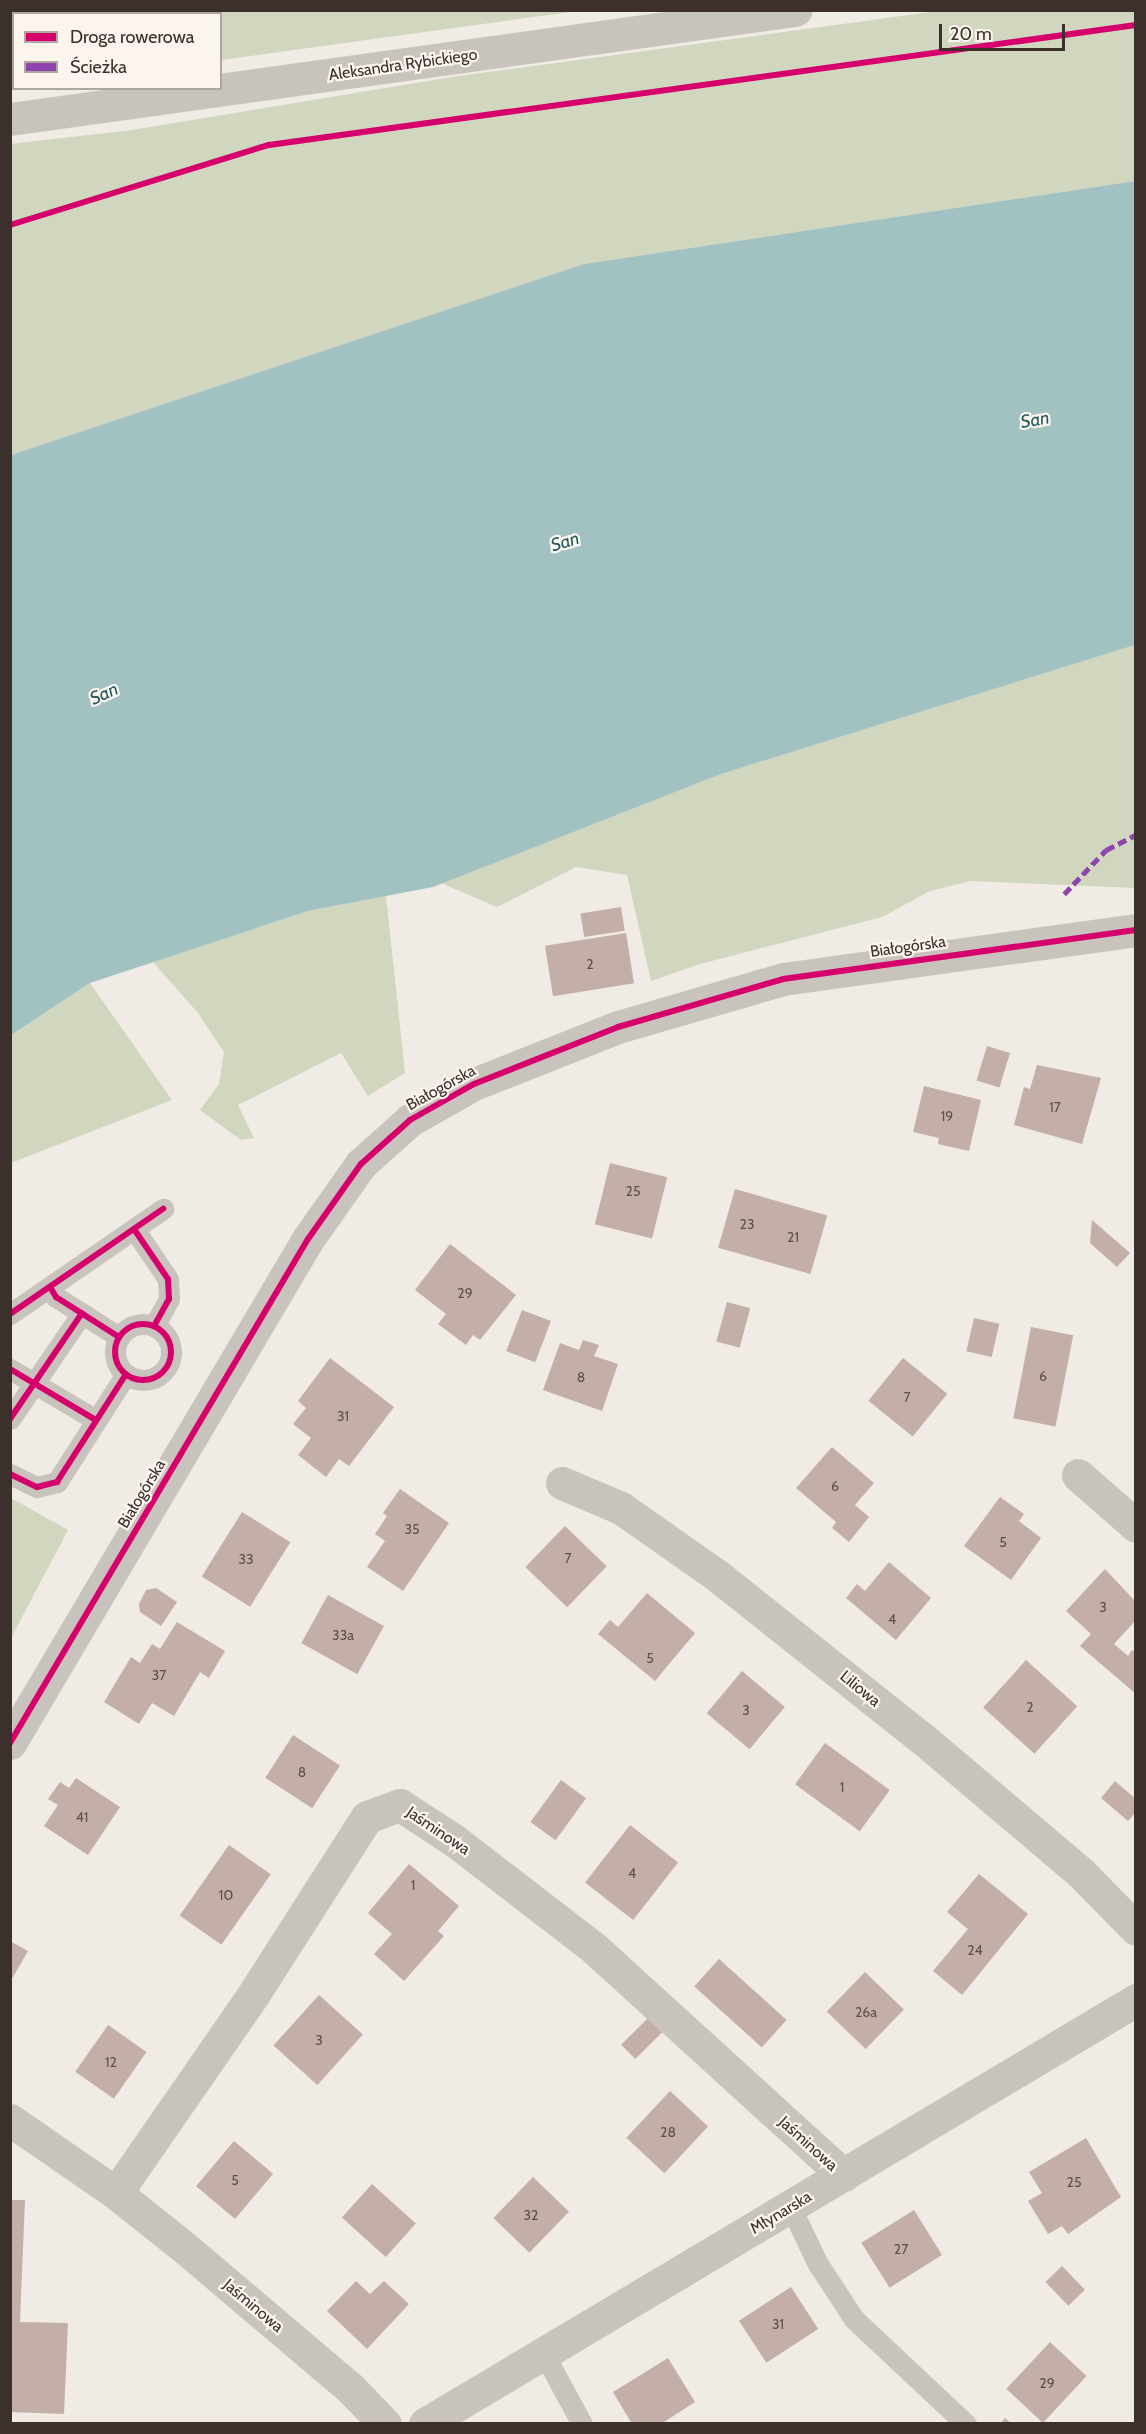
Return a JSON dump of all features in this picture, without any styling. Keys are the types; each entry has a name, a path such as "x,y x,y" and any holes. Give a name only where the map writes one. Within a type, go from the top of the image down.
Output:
{"street":[{"name":"Aleksandra Rybickiego","path":"222,89 795,10"},
{"name":"Aleksandra Rybickiego","path":"10,118 214,90"},
{"name":"Białogórska","path":"10,1743 308,1239 362,1164 410,1120 474,1084 618,1027 783,979 1136,930"},
{"path":"1078,1475 1136,1526"},
{"name":"Liliowa","path":"562,1483 621,1508 719,1577 923,1739 1082,1874 1136,1929"},
{"name":"Jaśminowa","path":"116,2193 253,1995 367,1817 400,1805 455,1841 595,1949 843,2175"},
{"name":"Młynarska","path":"425,2424 791,2208 1136,2000"},
{"name":"Jaśminowa","path":"10,2120 116,2193 351,2389 385,2424"}],"lane":[{"path":"10,1314 163,1209"},
{"path":"134,1229 168,1278 169,1299 154,1326"},
{"path":"50,1287 56,1297 119,1338"},
{"path":"10,1419 82,1313"},
{"path":"134,1325 154,1326 170,1344 166,1368 158,1377 146,1380 126,1374 116,1362 119,1338 134,1325"},
{"path":"10,1369 96,1420"},
{"path":"10,1474 30,1485 51,1486 63,1475 126,1374"},
{"path":"791,2208 818,2264 854,2319 966,2424"},
{"path":"544,2354 582,2424"}],"green space":[{"path":"11,10 578,11 222,60 222,12 12,12 11,88"},
{"path":"938,11 1135,11 1135,181 584,264 11,455 10,144 132,130 452,77"},
{"path":"1135,645 1135,888 970,881 930,891 882,917 700,964 651,981 627,875 576,867 497,907 441,883 721,774"},
{"path":"386,896 405,1073 368,1096 341,1053 238,1105 254,1138 241,1140 200,1110 219,1084 224,1052 198,1013 153,962 308,911"},
{"path":"90,983 172,1100 11,1163 11,1035"},
{"path":"11,1498 68,1530 11,1638"}],"water":[{"name":"San","path":"1135,181 1135,645 721,774 433,887 308,911 90,983 11,1035 11,455 584,264"}],"building":[{"path":"621,907 625,931 584,937 581,913"},
{"path":"626,933 634,983 553,996 545,946"},
{"path":"987,1046 1010,1053 999,1087 976,1080"},
{"path":"1037,1065 1101,1078 1082,1144 1014,1125 1024,1087 1030,1089"},
{"path":"924,1086 981,1100 969,1151 938,1144 939,1138 913,1132"},
{"path":"610,1163 667,1177 652,1238 595,1224"},
{"path":"735,1189 827,1215 810,1274 718,1248"},
{"path":"1092,1220 1130,1253 1117,1267 1090,1243"},
{"path":"450,1244 516,1295 480,1340 473,1335 466,1345 438,1324 446,1314 415,1290"},
{"path":"727,1302 750,1308 740,1348 716,1342"},
{"path":"522,1310 551,1321 535,1362 506,1351"},
{"path":"974,1318 999,1324 992,1357 966,1351"},
{"path":"1031,1327 1073,1335 1055,1426 1013,1418"},
{"path":"583,1340 599,1345 594,1356 618,1364 602,1411 543,1390 560,1343 579,1350"},
{"path":"330,1358 394,1407 349,1466 339,1459 326,1477 298,1455 311,1438 293,1424 306,1408 298,1401"},
{"path":"903,1358 947,1394 913,1437 868,1401"},
{"path":"832,1447 874,1483 855,1505 869,1517 849,1542 832,1528 836,1522 796,1488"},
{"path":"400,1489 449,1523 403,1591 367,1567 385,1541 375,1534 387,1516 383,1513"},
{"path":"1000,1497 1024,1514 1019,1521 1041,1538 1011,1580 964,1546"},
{"path":"242,1512 290,1542 250,1607 202,1576"},
{"path":"565,1526 607,1566 567,1607 525,1567"},
{"path":"889,1562 931,1598 896,1640 846,1598 857,1584 865,1591"},
{"path":"1105,1569 1136,1602 1136,1620 1114,1644 1128,1656 1132,1650 1136,1653 1136,1694 1080,1646 1091,1634 1066,1611"},
{"path":"156,1588 177,1602 161,1626 140,1612 139,1604 146,1590"},
{"path":"647,1593 695,1633 655,1681 598,1634 610,1620 618,1627"},
{"path":"328,1595 384,1626 357,1674 301,1643"},
{"path":"177,1622 225,1651 209,1678 200,1672 174,1716 152,1703 139,1724 104,1702 131,1657 140,1663 152,1644 160,1649"},
{"path":"1026,1660 1077,1706 1034,1754 983,1708"},
{"path":"742,1671 785,1707 750,1749 707,1713"},
{"path":"293,1735 340,1765 312,1808 265,1778"},
{"path":"825,1743 890,1790 860,1831 795,1784"},
{"path":"76,1778 120,1807 88,1855 44,1826 58,1805 48,1799 60,1782 69,1788"},
{"path":"561,1780 586,1798 556,1840 530,1822"},
{"path":"1115,1781 1136,1799 1136,1812 1128,1821 1101,1798"},
{"path":"630,1825 678,1863 633,1920 585,1883"},
{"path":"229,1845 271,1874 221,1945 180,1915"},
{"path":"409,1864 459,1906 438,1931 444,1936 404,1981 374,1954 392,1934 368,1913"},
{"path":"979,1874 1028,1914 962,1995 933,1971 968,1929 947,1912"},
{"path":"10,1941 28,1951 10,1982"},
{"path":"719,1959 787,2020 762,2047 694,1986"},
{"path":"865,1972 904,2010 866,2049 827,2012"},
{"path":"319,1995 363,2034 317,2085 273,2046"},
{"path":"648,2018 662,2032 635,2059 621,2045"},
{"path":"108,2025 147,2052 114,2099 75,2072"},
{"path":"670,2091 708,2126 664,2173 626,2138"},
{"path":"1086,2138 1121,2197 1068,2234 1062,2226 1048,2234 1028,2201 1042,2193 1029,2172"},
{"path":"234,2141 273,2174 235,2219 196,2186"},
{"path":"533,2177 569,2212 529,2253 493,2218"},
{"path":"372,2184 416,2223 386,2257 342,2217"},
{"path":"10,2200 25,2200 20,2322 68,2323 64,2414 10,2412"},
{"path":"914,2210 942,2255 890,2288 861,2243"},
{"path":"1062,2266 1085,2290 1068,2306 1045,2282"},
{"path":"356,2281 370,2294 384,2281 409,2304 367,2349 327,2311"},
{"path":"791,2287 818,2329 766,2363 739,2321"},
{"path":"1050,2342 1087,2376 1043,2423 1006,2389"},
{"path":"668,2358 695,2402 661,2424 632,2424 613,2392"},
{"path":"1005,2418 1012,2424 1000,2424"}],"marked path":[{"path":"1064,894 1106,850 1136,835"}],"cycle path":[{"path":"10,225 269,145 1136,25"},
{"path":"10,1743 308,1239 361,1164 410,1120 474,1084 618,1027 783,979 1136,930"},
{"path":"10,1314 163,1209"},
{"path":"134,1229 168,1279 169,1299 154,1326"},
{"path":"50,1287 56,1297 119,1337"},
{"path":"10,1419 82,1313"},
{"path":"137,1324 149,1324 163,1332 171,1346 171,1352 169,1363 163,1372 149,1380 137,1380 120,1368 115,1358 115,1346 127,1329 137,1324"},
{"path":"10,1369 96,1420"},
{"path":"10,1474 37,1487 57,1482 126,1374"}]}
